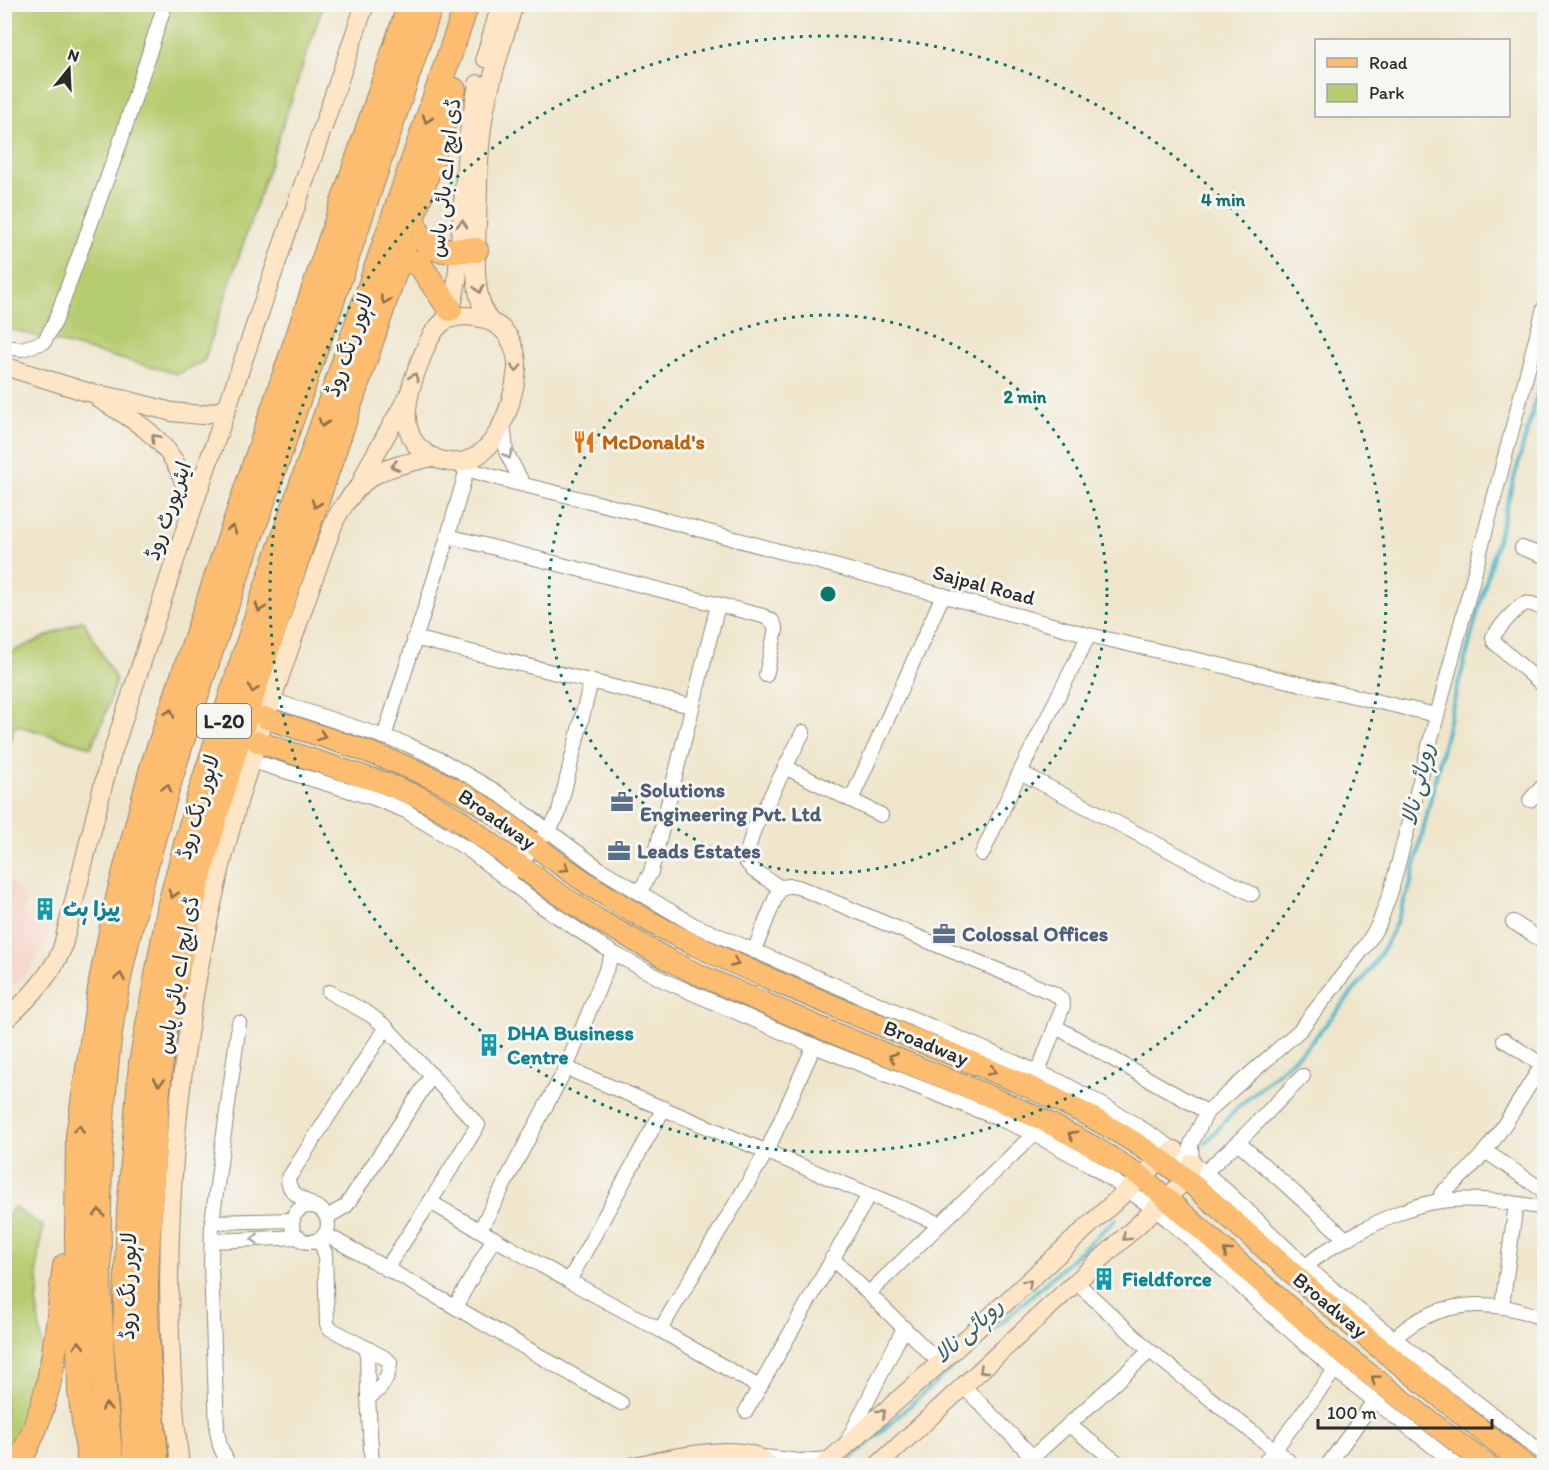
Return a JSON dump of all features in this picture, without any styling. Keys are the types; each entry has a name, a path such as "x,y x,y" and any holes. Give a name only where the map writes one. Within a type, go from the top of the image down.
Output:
{"highway":[{"path":"90,1466 80,1391 78,1136 102,976 118,898 139,811 185,669 410,4"},
{"name":"لاہور رنگ روڈ","path":"112,1466 100,1340 98,1209 104,1083 112,1016 122,970 155,831 183,734 215,634 302,388 431,4"},
{"name":"لاہور رنگ روڈ","path":"136,1466 125,1330 129,1211 141,1064 170,904 197,803 261,603 467,4"},
{"path":"157,1466 150,1399 146,1290 157,1100 165,1033 189,915 250,698 413,222 481,4"},
{"path":"413,222 419,236 434,249 468,249"},
{"path":"399,263 410,261 420,266 447,315"},
{"path":"17,1466 42,1413 52,1374 77,1181"}],"main road":[{"name":"ایئرپورٹ روڈ","path":"4,1021 40,984 52,969 62,949 108,766 226,409 365,4"},
{"name":"ڈی ایچ اے بائی پاس","path":"447,315 468,249 466,157 472,111 501,4"},
{"path":"489,320 478,290 468,249 489,89 514,4"},
{"path":"362,483 368,467 407,400 423,354 447,315 489,320 504,331 517,357 515,381 503,422 493,442 486,450 460,466 432,457 418,445 410,431 405,417 407,400"},
{"path":"4,366 87,393 183,414 208,415 226,409"},
{"path":"87,393 134,419 154,436 179,470 194,507"},
{"path":"362,483 369,476 386,468 432,457"},
{"name":"ڈی ایچ اے بائی پاس","path":"180,1466 174,1416 169,1314 169,1255 180,1104 192,1012 205,939 239,800 269,709 336,518 345,502 362,483"},
{"name":"Broadway","path":"269,709 419,771 542,839 560,865 626,908 698,946 784,985 1034,1088 1082,1112 1176,1151 1350,1324 1527,1466"},
{"name":"Broadway","path":"255,752 387,784 421,798 458,819 514,872 550,888 597,919 685,968 810,1023 989,1096 1041,1119 1094,1147 1334,1347 1488,1466"},
{"path":"826,1462 940,1363 1136,1184 1176,1151"},
{"path":"877,1466 1077,1283 1194,1171"},
{"path":"634,1466 735,1452 752,1454 766,1461"}],"street":[{"path":"4,347 22,349 44,342 55,322 120,143 165,4"},
{"path":"1176,1151 1207,1112 1300,1030 1360,954 1378,924 1391,891 1545,308"},
{"path":"503,422 506,452 523,484"},
{"path":"384,737 448,536 460,466"},
{"name":"Sajpal Road","path":"460,466 1089,635 1436,715"},
{"path":"448,536 763,616 772,621 776,629 766,675"},
{"path":"1522,548 1545,556"},
{"path":"851,800 943,595"},
{"path":"1545,610 1532,604 1525,604 1493,637 1494,642 1545,686"},
{"path":"639,893 651,872 718,605"},
{"path":"982,854 1020,772 1089,635"},
{"path":"414,638 691,706"},
{"path":"591,681 558,815 542,839 514,872 540,905 614,953 665,981 814,1046 1000,1119 1034,1134 1088,1164 1136,1184"},
{"path":"269,709 406,744 464,772 495,791 542,839 583,857 694,925 1062,1082 1099,1102 1176,1151 1194,1171 1394,1339 1545,1454"},
{"path":"781,888 753,870 745,860 754,830 803,732"},
{"path":"785,767 881,815"},
{"path":"1020,772 1252,894"},
{"path":"1530,800 1545,784"},
{"path":"754,951 781,888 788,885 798,887 1055,994 1061,999 1063,1006 1038,1072"},
{"path":"1513,922 1545,942"},
{"path":"480,1230 566,1068 614,953"},
{"path":"329,992 369,1014 386,1027 478,1125 386,1269"},
{"path":"229,1466 220,1446 217,1431 212,1222 239,1023"},
{"path":"368,1397 375,1395 379,1390 390,1369 390,1362 329,1328 322,1236 328,1226 327,1217 324,1212 293,1192 288,1186 288,1179 386,1027"},
{"path":"1056,1027 1207,1112"},
{"path":"1441,1201 1441,1194 1474,1166 1544,1064 1504,1040"},
{"path":"660,1330 767,1151 814,1046"},
{"path":"566,1068 940,1224"},
{"path":"327,1217 346,1206 432,1075"},
{"path":"1194,1171 1238,1143 1303,1076"},
{"path":"568,1281 664,1108"},
{"path":"869,1293 1034,1134"},
{"path":"1238,1143 1346,1239"},
{"path":"1485,1151 1545,1191"},
{"path":"746,1411 869,1195"},
{"path":"1306,1266 1346,1239 1398,1213 1430,1203 1476,1200 1545,1208"},
{"path":"430,1202 759,1387"},
{"path":"1161,1204 1192,1240 1262,1306 1335,1370 1458,1466"},
{"path":"1502,1306 1516,1204"},
{"path":"314,1206 304,1207 297,1212 293,1220 293,1227 299,1237 305,1241 322,1236 455,1307 621,1403"},
{"path":"212,1222 293,1220"},
{"path":"212,1241 299,1237"},
{"path":"455,1307 494,1238"},
{"path":"832,1258 940,1363"},
{"path":"1077,1283 1150,1351 1295,1466"},
{"path":"1394,1339 1415,1322 1436,1312 1474,1304 1520,1309 1545,1319"},
{"path":"847,1444 904,1328"},
{"path":"367,1348 372,1466"},
{"path":"964,1387 1028,1461 1150,1351"},
{"path":"1262,1466 1335,1370"},
{"path":"1328,1466 1374,1401"},
{"path":"1070,1425 1122,1466"},
{"path":"766,1461 826,1462"}],"shaded area":[{"path":"5,873 26,902 23,911 39,930 46,928 50,931 33,967 5,994"}],"green space":[{"path":"4,5 323,5 204,361 178,374 5,328"},
{"path":"83,620 116,680 103,721 91,747 15,725 7,752 5,752 5,655"},
{"path":"14,1207 43,1226 37,1269 39,1288 37,1305 42,1347 36,1401 17,1442 5,1461 4,1221"}],"waterway":[{"name":"روہائی نالا","path":"1205,1143 1237,1108 1308,1046 1365,977 1384,948 1396,923 1410,886 1455,696 1544,369"},
{"name":"روہائی نالا","path":"843,1466 1116,1219"}],"place":[{"name":"McDonald's","path":"584,442"},
{"name":"Solutions Engineering Pvt. Ltd","path":"622,802"},
{"name":"Leads Estates","path":"619,851"},
{"name":"پیزا ہٹ","path":"45,909"},
{"name":"Colossal Offices","path":"944,934"},
{"name":"DHA Business Centre","path":"489,1045"},
{"name":"Fieldforce","path":"1104,1279"}]}
